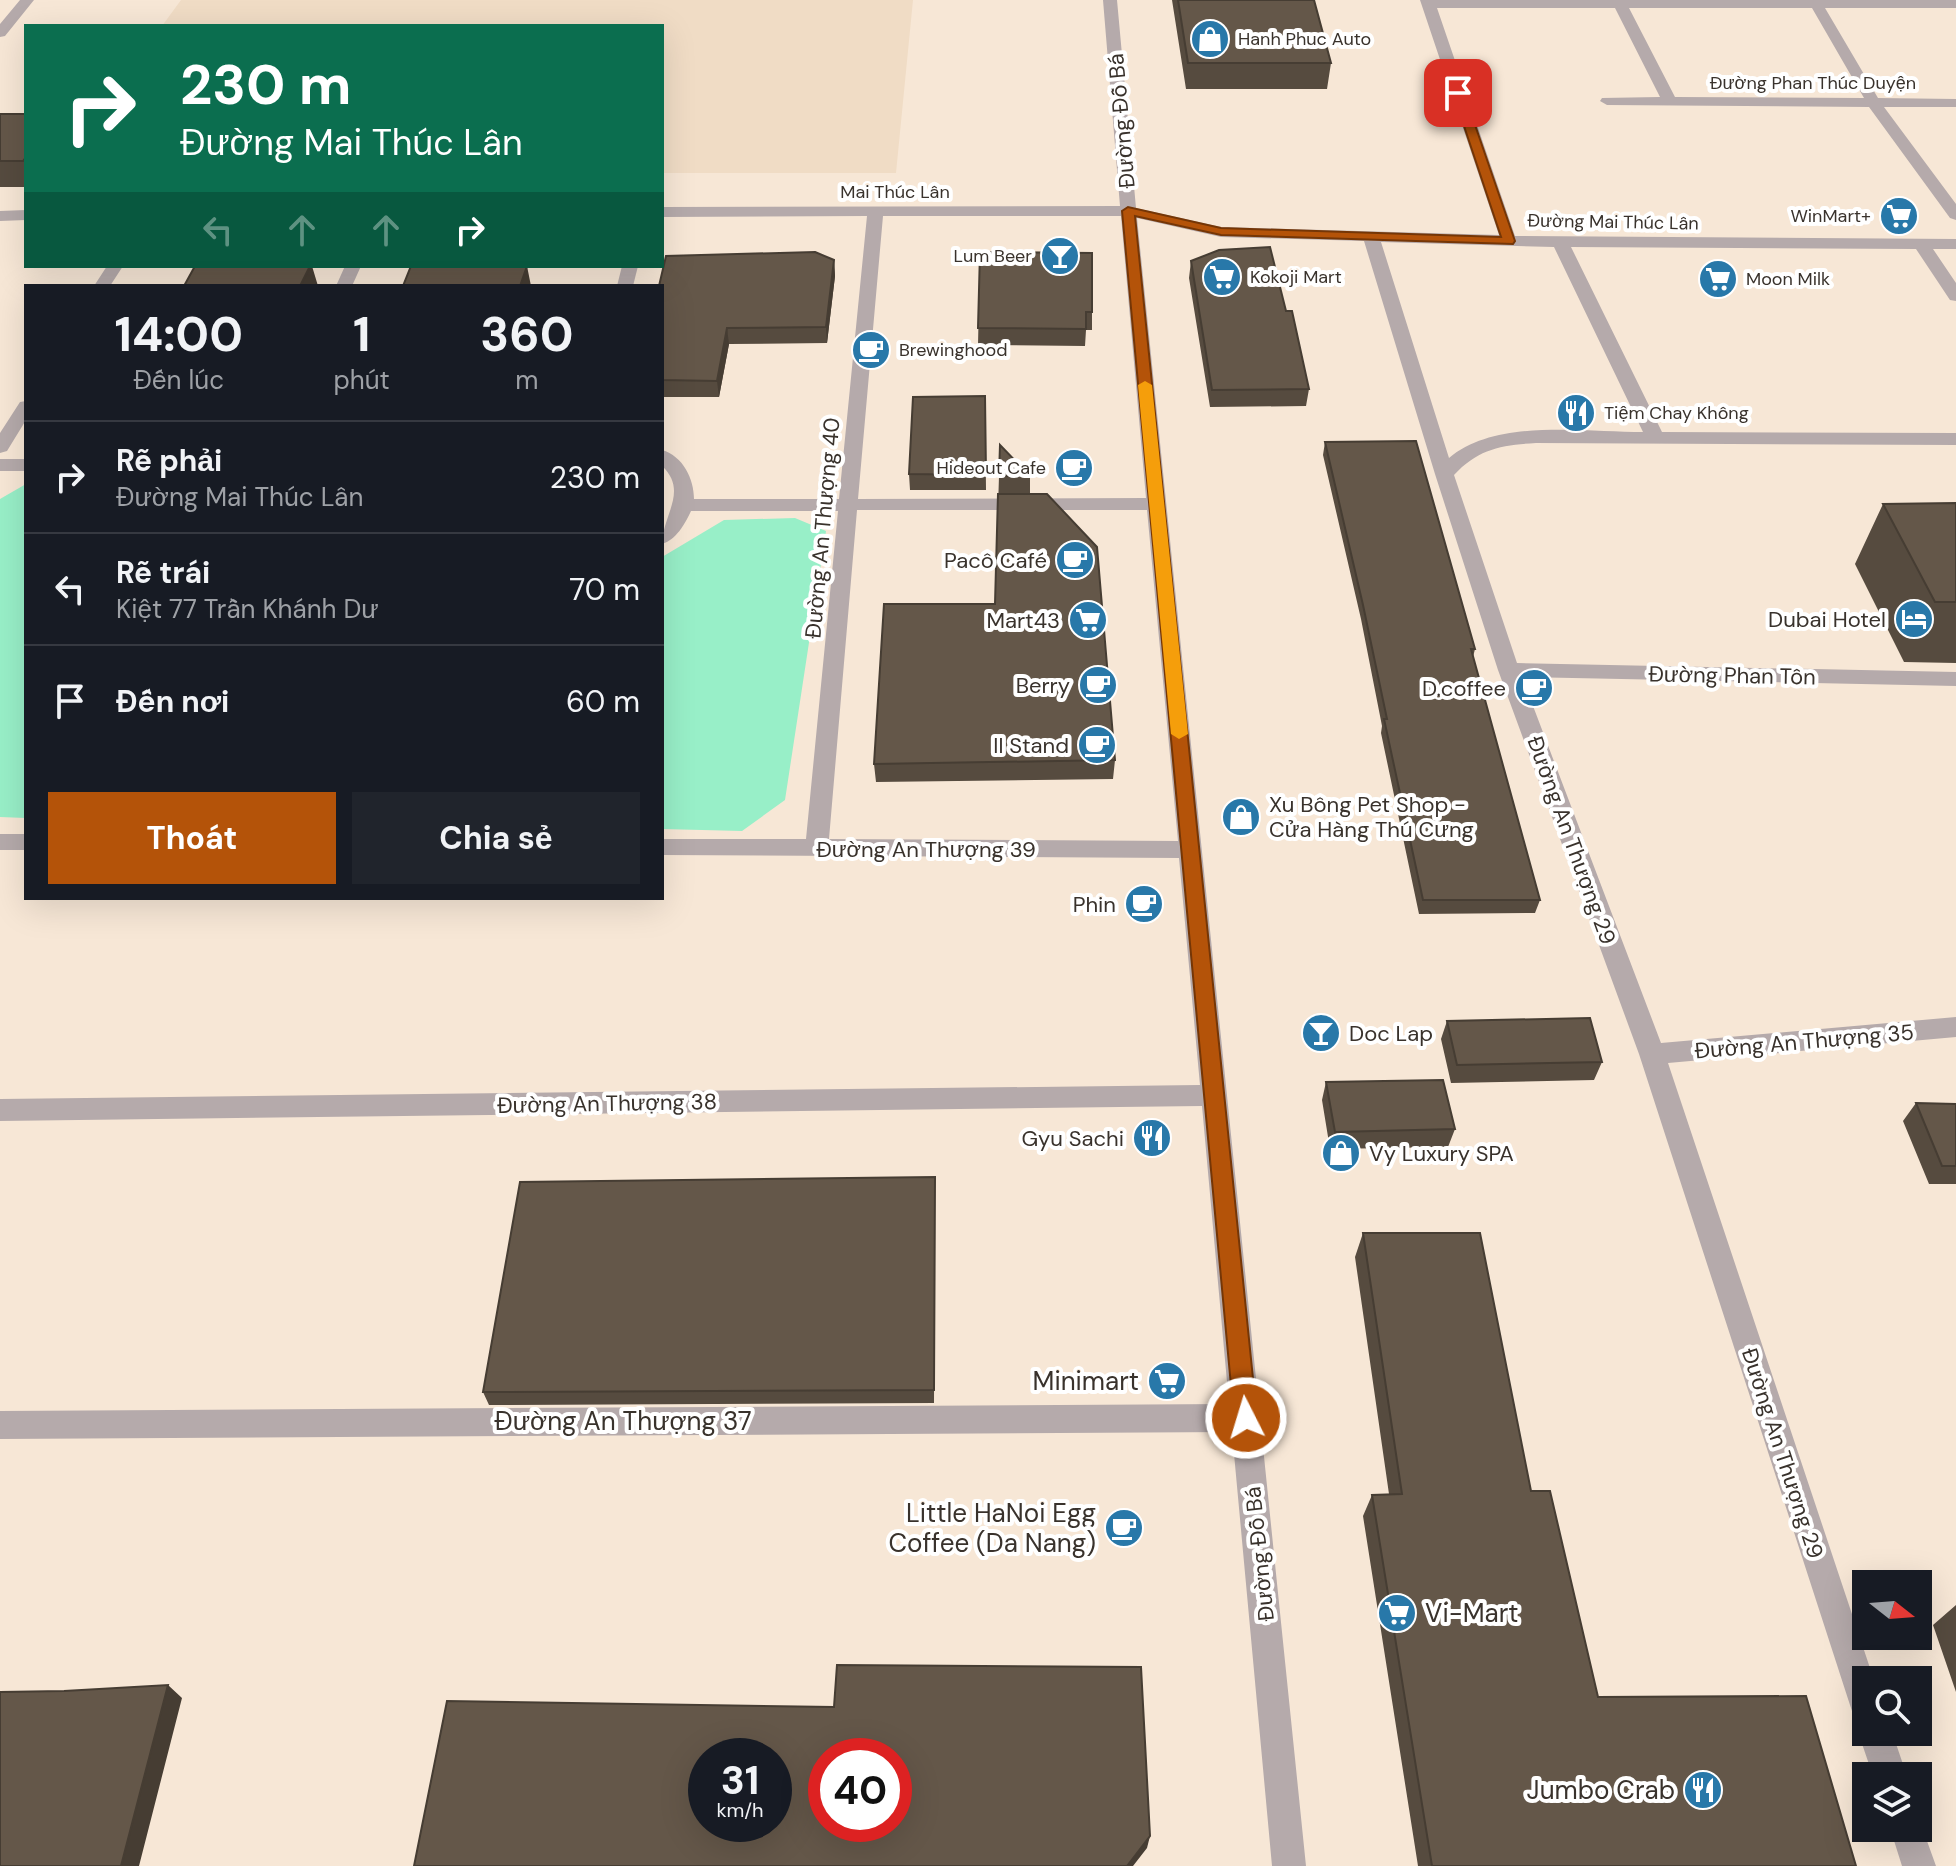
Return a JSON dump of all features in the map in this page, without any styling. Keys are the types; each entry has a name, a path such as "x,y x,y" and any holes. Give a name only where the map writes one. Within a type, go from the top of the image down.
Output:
{"street":[{"path":"0,33 27,0"},
{"name":"Đường Đỗ Bá","path":"1110,0 1289,1866"},
{"path":"1619,1 1670,102"},
{"path":"1815,1 1874,103 1956,215"},
{"path":"1509,241 1428,2 1815,1 1956,4"},
{"name":"Đường Phan Thúc Duyện","path":"1607,101 1956,103"},
{"name":"Mai Thúc Lân","path":"664,212 1128,211"},
{"name":"Đường Mai Thúc Lân","path":"1128,211 1221,232 1560,242 1956,244"},
{"name":"Đường An Thượng 40","path":"817,848 875,212"},
{"path":"0,216 24,215"},
{"name":"Đường An Thượng 29","path":"1371,236 1444,474 1509,670 1652,1054 1853,1666"},
{"path":"1560,242 1655,437"},
{"path":"1922,245 1956,296"},
{"path":"0,447 24,409"},
{"path":"1444,474 1463,453 1485,442 1536,437 1956,439"},
{"path":"664,457 673,464 685,483 685,505 675,526 664,536"},
{"path":"0,465 24,465"},
{"path":"685,505 1157,504"},
{"name":"Đường Phan Tôn","path":"1509,670 1956,679"},
{"path":"0,842 24,842"},
{"name":"Đường An Thượng 39","path":"664,847 1191,850"},
{"name":"Đường An Thượng 35","path":"1652,1054 1956,1027"},
{"name":"Đường An Thượng 38","path":"0,1110 1215,1095"},
{"name":"Đường An Thượng 37","path":"0,1425 1246,1418"},
{"path":"1911,1842 1919,1866"}],"shaded area":[{"path":"181,0 913,0 896,173 664,173 664,24 163,24"}],"green space":[{"path":"24,485 24,818 0,817 0,499"},
{"path":"795,518 826,531 785,800 742,831 664,829 664,556 724,520"}],"building":[{"path":"1178,0 1314,0 1331,63 1188,63"},
{"path":"0,114 24,114 24,160 0,161"},
{"path":"1270,247 1286,311 1292,311 1309,389 1212,390 1191,261 1219,250"},
{"path":"815,252 834,260 826,327 727,328 717,381 664,380 664,284 659,284 666,256"},
{"path":"980,252 1092,253 1092,312 1086,312 1086,329 978,328"},
{"path":"194,268 309,268 301,284 185,284"},
{"path":"410,268 526,268 521,284 404,284"},
{"path":"985,396 986,475 909,474 913,397"},
{"path":"1416,441 1475,649 1471,649 1540,900 1423,900 1363,605 1325,442"},
{"path":"1000,445 1030,476 999,476"},
{"path":"998,494 1047,494 1097,547 1115,760 874,764 884,604 995,604"},
{"path":"1956,503 1956,602 1935,602 1883,504"},
{"path":"1590,1018 1602,1062 1457,1065 1447,1021"},
{"path":"1443,1080 1455,1129 1335,1132 1326,1082"},
{"path":"1916,1103 1956,1104 1956,1166 1942,1166"},
{"path":"935,1177 934,1390 483,1392 520,1182"},
{"path":"1363,1233 1480,1233 1531,1491 1550,1491 1598,1697 1806,1696 1856,1866 1432,1866 1372,1495 1402,1494"},
{"path":"837,1665 1141,1667 1150,1836 1127,1866 414,1866 447,1701 834,1707"},
{"path":"168,1685 121,1866 0,1866 0,1692"}],"slow traffic":[{"path":"1145,385 1179,734"}],"place":[{"name":"Hanh Phuc Auto","path":"1210,39"},
{"name":"WinMart+","path":"1899,216"},
{"name":"Lum Beer","path":"1060,256"},
{"name":"Kokoji Mart","path":"1222,277"},
{"name":"Moon Milk","path":"1718,279"},
{"name":"Brewinghood","path":"871,350"},
{"name":"Tiệm Chay Không","path":"1576,413"},
{"name":"Hideout Cafe","path":"1074,468"},
{"name":"Pacô Café","path":"1075,560"},
{"name":"Dubai Hotel","path":"1914,619"},
{"name":"Mart43","path":"1088,620"},
{"name":"Berry","path":"1098,685"},
{"name":"D.coffee","path":"1534,688"},
{"name":"Il Stand","path":"1097,745"},
{"name":"Xu Bông Pet Shop - Cửa Hàng Thú Cưng","path":"1241,817"},
{"name":"Phin","path":"1144,904"},
{"name":"Doc Lap","path":"1321,1033"},
{"name":"Gyu Sachi","path":"1152,1138"},
{"name":"Vy Luxury SPA","path":"1341,1153"},
{"name":"Minimart","path":"1167,1381"},
{"name":"Little HaNoi Egg Coffee (Da Nang)","path":"1124,1528"},
{"name":"Vi-Mart","path":"1397,1613"},
{"name":"Jumbo Crab","path":"1703,1790"}],"route":[{"path":"1246,1418 1128,211 1221,232 1509,241 1458,93"}]}
